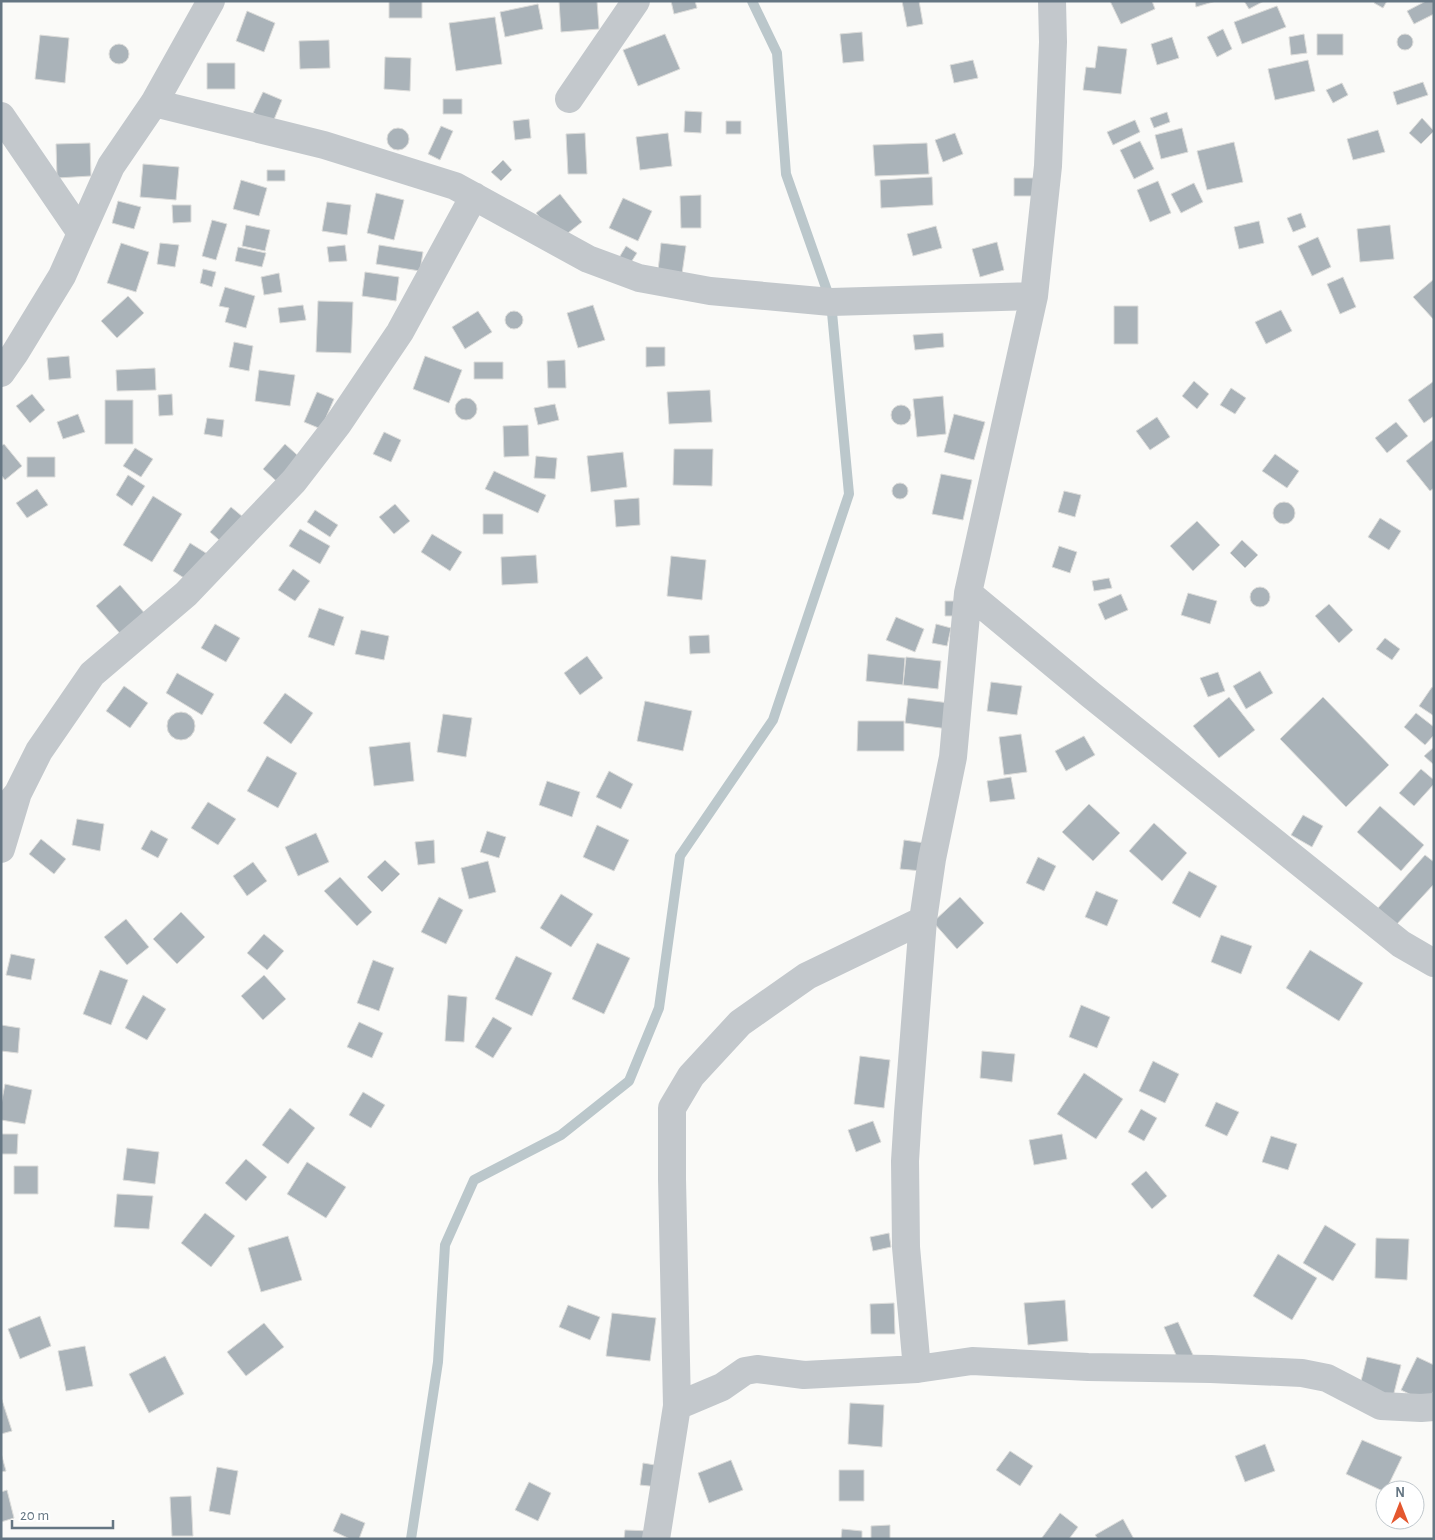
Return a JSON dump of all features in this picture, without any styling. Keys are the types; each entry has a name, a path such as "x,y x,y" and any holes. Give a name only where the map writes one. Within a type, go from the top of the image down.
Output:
{"street":[{"path":"1,373 62,276 111,166 154,103 211,1"},
{"path":"569,99 636,1"},
{"path":"917,1369 906,1247 905,1161 923,920 932,859 953,758 968,593 1034,296 1048,166 1053,42 1052,1"},
{"path":"154,103 324,145 455,186 588,259 639,278 710,291 831,302 1034,296"},
{"path":"1,116 81,233"},
{"path":"1,849 18,792 39,751 92,674 186,594 294,481 338,424 400,332 474,196"},
{"path":"968,593 1120,719 1393,938 1434,963"},
{"path":"1,814 18,792"},
{"path":"656,1539 677,1406 672,1108 691,1076 740,1023 807,976 923,920"},
{"path":"677,1406 722,1387 745,1371 757,1369 804,1375 917,1369 972,1361 1088,1367 1302,1372 1328,1378 1381,1406 1434,1407"}],"building":[{"path":"389,1 422,1 422,18 389,18"},
{"path":"559,1 597,1 599,29 561,32"},
{"path":"671,1 695,1 697,8 674,14"},
{"path":"902,1 919,1 923,24 907,27"},
{"path":"1110,1 1152,1 1155,9 1121,24"},
{"path":"1195,1 1216,1 1196,7"},
{"path":"1244,1 1264,1 1249,9"},
{"path":"1375,1 1387,1 1383,8 1374,3"},
{"path":"1426,1 1434,1 1434,14 1414,24 1407,11"},
{"path":"538,4 543,29 505,37 500,12"},
{"path":"1277,6 1286,27 1242,44 1234,22"},
{"path":"247,11 275,23 264,52 236,41"},
{"path":"495,17 502,64 456,71 449,23"},
{"path":"1223,29 1232,49 1217,57 1207,37"},
{"path":"862,32 864,61 843,63 840,34"},
{"path":"665,34 680,69 638,86 623,50"},
{"path":"1304,34 1307,53 1291,55 1289,37"},
{"path":"1317,34 1343,34 1343,55 1317,55"},
{"path":"1405,34 1411,36 1413,42 1411,48 1405,50 1399,48 1397,42 1399,36"},
{"path":"40,35 69,38 65,83 35,79"},
{"path":"1172,37 1179,58 1157,65 1151,44"},
{"path":"329,40 330,68 300,69 299,41"},
{"path":"119,44 126,47 129,54 126,61 119,64 112,61 109,54 112,47"},
{"path":"1098,46 1127,49 1121,94 1083,90 1086,67 1095,68"},
{"path":"385,57 411,58 410,91 384,89"},
{"path":"973,60 978,78 954,83 950,65"},
{"path":"1308,60 1315,91 1275,100 1268,69"},
{"path":"207,63 235,63 235,89 207,89"},
{"path":"1423,82 1428,95 1397,105 1393,92"},
{"path":"1342,83 1348,95 1333,103 1326,90"},
{"path":"263,92 282,100 273,122 253,113"},
{"path":"443,99 462,99 462,114 443,114"},
{"path":"685,111 702,112 701,133 684,132"},
{"path":"1167,112 1170,122 1154,128 1150,118"},
{"path":"1422,118 1434,131 1421,144 1409,133"},
{"path":"529,119 531,138 515,140 513,121"},
{"path":"1135,120 1140,132 1113,145 1107,132"},
{"path":"726,121 741,121 741,134 726,134"},
{"path":"441,126 453,131 440,160 428,154"},
{"path":"398,128 406,131 409,139 406,147 398,150 390,147 387,139 390,131"},
{"path":"1182,128 1188,152 1161,159 1155,135"},
{"path":"1378,130 1385,152 1353,160 1347,139"},
{"path":"585,133 587,174 568,174 566,134"},
{"path":"668,133 672,166 640,170 636,137"},
{"path":"955,133 963,154 943,162 935,140"},
{"path":"1140,141 1154,169 1134,179 1120,150"},
{"path":"1234,142 1243,182 1207,190 1197,151"},
{"path":"90,143 91,176 57,178 56,144"},
{"path":"927,143 929,174 875,176 873,145"},
{"path":"503,160 512,170 501,181 491,172"},
{"path":"143,164 179,167 176,200 140,197"},
{"path":"267,170 285,170 285,181 267,181"},
{"path":"932,177 933,205 881,208 880,180"},
{"path":"1014,178 1038,178 1038,196 1014,196"},
{"path":"241,180 267,188 259,216 233,209"},
{"path":"1158,181 1171,213 1150,222 1137,190"},
{"path":"1194,183 1203,202 1181,213 1171,194"},
{"path":"376,193 404,200 394,240 367,233"},
{"path":"560,194 582,222 559,240 536,213"},
{"path":"701,195 701,228 681,228 680,196"},
{"path":"623,198 652,211 638,241 609,228"},
{"path":"118,201 141,207 134,229 112,223"},
{"path":"327,202 351,205 347,235 322,231"},
{"path":"172,205 191,205 191,222 173,223"},
{"path":"1301,213 1306,227 1293,232 1287,218"},
{"path":"212,220 227,224 216,260 202,256"},
{"path":"1259,221 1264,243 1239,249 1234,227"},
{"path":"246,225 270,230 265,251 242,246"},
{"path":"1390,225 1394,259 1360,262 1357,229"},
{"path":"936,226 942,248 913,256 907,234"},
{"path":"1318,237 1331,267 1312,276 1298,246"},
{"path":"997,242 1004,270 980,277 972,249"},
{"path":"121,243 149,252 136,292 107,283"},
{"path":"160,243 179,245 175,267 157,264"},
{"path":"661,243 686,246 682,274 658,271"},
{"path":"345,245 347,261 329,262 327,247"},
{"path":"379,245 423,252 420,271 376,264"},
{"path":"626,246 637,253 628,267 617,261"},
{"path":"238,247 266,253 262,267 235,261"},
{"path":"203,269 216,272 212,287 200,283"},
{"path":"365,272 399,277 396,301 362,296"},
{"path":"279,273 282,292 264,295 261,277"},
{"path":"1343,277 1356,307 1340,314 1327,284"},
{"path":"1434,279 1434,320 1413,297"},
{"path":"225,287 255,296 246,328 225,322 229,308 219,306"},
{"path":"128,296 144,313 117,338 101,321"},
{"path":"318,301 353,302 351,353 316,352"},
{"path":"303,305 306,320 280,323 278,308"},
{"path":"593,305 605,340 578,348 567,313"},
{"path":"1114,306 1138,306 1138,344 1114,344"},
{"path":"1281,310 1292,331 1266,344 1255,322"},
{"path":"478,311 492,332 465,349 452,327"},
{"path":"514,311 520,314 523,320 520,326 514,329 508,326 505,320 508,314"},
{"path":"943,333 944,347 915,350 913,335"},
{"path":"234,342 253,346 249,371 229,367"},
{"path":"646,347 665,347 665,366 646,367"},
{"path":"69,356 71,378 49,380 47,358"},
{"path":"425,356 462,370 449,403 413,389"},
{"path":"565,360 566,388 548,388 547,361"},
{"path":"474,362 503,362 503,379 474,379"},
{"path":"155,368 156,390 117,391 116,370"},
{"path":"259,370 295,375 290,406 255,401"},
{"path":"1194,381 1209,394 1197,409 1182,396"},
{"path":"1434,381 1434,416 1424,423 1408,400"},
{"path":"1231,388 1246,398 1235,414 1220,405"},
{"path":"710,390 712,422 669,424 667,392"},
{"path":"317,392 334,399 321,429 304,422"},
{"path":"32,394 45,410 30,423 16,406"},
{"path":"172,394 173,415 159,416 158,395"},
{"path":"943,396 946,434 917,437 913,399"},
{"path":"466,398 474,401 477,409 474,417 466,420 458,417 455,409 458,401"},
{"path":"105,400 133,400 133,444 105,444"},
{"path":"555,404 559,420 538,425 534,408"},
{"path":"901,405 908,408 911,415 908,422 901,425 894,422 891,415 894,408"},
{"path":"78,414 85,432 63,439 57,422"},
{"path":"954,414 985,422 974,460 944,452"},
{"path":"1157,417 1170,437 1150,450 1136,431"},
{"path":"207,418 224,420 222,437 204,434"},
{"path":"1396,422 1408,436 1387,453 1375,438"},
{"path":"528,425 529,456 504,457 503,426"},
{"path":"384,432 401,440 391,462 373,454"},
{"path":"1434,439 1434,488 1430,491 1406,461"},
{"path":"4,444 22,466 5,480 1,475 1,446"},
{"path":"285,444 305,462 283,487 263,469"},
{"path":"135,448 153,459 141,477 123,466"},
{"path":"674,449 713,449 712,486 673,485"},
{"path":"623,452 627,487 591,492 587,456"},
{"path":"1275,454 1299,471 1287,488 1262,471"},
{"path":"536,456 557,458 555,479 534,478"},
{"path":"27,457 55,457 55,477 27,477"},
{"path":"494,471 546,495 538,513 485,489"},
{"path":"941,474 972,480 963,520 932,514"},
{"path":"128,475 145,486 132,506 116,495"},
{"path":"900,483 906,485 908,491 906,497 900,499 894,497 892,491 894,485"},
{"path":"37,489 48,505 27,518 16,503"},
{"path":"1064,491 1081,495 1075,517 1058,512"},
{"path":"153,496 182,514 152,562 123,545"},
{"path":"639,498 640,525 616,527 614,500"},
{"path":"1284,502 1292,505 1295,513 1292,521 1284,524 1276,521 1273,513 1276,505"},
{"path":"395,504 410,521 394,534 379,517"},
{"path":"231,507 249,522 227,547 210,532"},
{"path":"315,510 338,525 330,537 307,522"},
{"path":"483,514 503,514 503,534 483,534"},
{"path":"1380,518 1401,531 1389,550 1368,537"},
{"path":"1197,521 1220,545 1193,571 1170,546"},
{"path":"300,529 330,546 320,564 289,546"},
{"path":"432,534 462,552 450,571 421,552"},
{"path":"1242,540 1258,555 1245,568 1230,553"},
{"path":"190,543 209,555 192,583 173,571"},
{"path":"1059,546 1077,552 1070,573 1052,567"},
{"path":"536,555 538,583 502,585 501,557"},
{"path":"671,556 706,560 702,600 667,596"},
{"path":"293,569 310,581 295,601 278,590"},
{"path":"1109,578 1112,588 1094,591 1092,581"},
{"path":"120,585 147,616 123,637 96,606"},
{"path":"1256,587 1264,587 1270,593 1270,601 1264,607 1256,607 1250,601 1250,593"},
{"path":"1188,593 1217,601 1210,624 1181,615"},
{"path":"1121,594 1128,610 1105,620 1098,604"},
{"path":"945,601 963,601 963,616 945,616"},
{"path":"1329,604 1353,630 1339,643 1315,616"},
{"path":"319,608 344,617 334,646 308,637"},
{"path":"896,617 924,629 915,652 886,640"},
{"path":"215,624 240,638 226,662 201,648"},
{"path":"936,624 951,628 947,646 932,643"},
{"path":"361,630 389,636 384,660 355,654"},
{"path":"709,635 710,653 690,654 689,636"},
{"path":"1385,638 1400,649 1392,660 1376,649"},
{"path":"868,654 905,658 903,685 866,681"},
{"path":"587,656 603,678 580,695 564,673"},
{"path":"906,657 941,661 938,689 903,685"},
{"path":"1260,671 1273,693 1246,709 1233,686"},
{"path":"1218,672 1225,691 1208,697 1200,678"},
{"path":"177,673 214,694 202,715 166,693"},
{"path":"991,682 1022,686 1017,715 987,711"},
{"path":"124,686 148,703 130,728 106,711"},
{"path":"1432,687 1434,688 1434,716 1419,706"},
{"path":"285,693 313,713 291,744 263,723"},
{"path":"1229,697 1255,730 1219,758 1193,726"},
{"path":"1323,697 1389,765 1346,807 1280,739"},
{"path":"908,698 958,704 955,730 905,723"},
{"path":"645,701 692,711 683,751 637,741"},
{"path":"181,712 191,716 195,726 191,736 181,740 171,736 167,726 171,716"},
{"path":"1416,713 1434,727 1434,735 1425,745 1404,727"},
{"path":"443,714 472,718 466,757 437,752"},
{"path":"858,721 904,721 904,751 857,751"},
{"path":"1021,734 1027,772 1004,775 999,737"},
{"path":"1084,736 1095,755 1066,771 1055,751"},
{"path":"410,742 414,781 374,786 369,747"},
{"path":"1434,747 1434,765 1424,756"},
{"path":"267,756 297,773 278,808 247,791"},
{"path":"1421,769 1434,780 1434,784 1414,806 1399,793"},
{"path":"609,771 633,784 621,809 596,797"},
{"path":"1011,777 1015,799 990,802 987,781"},
{"path":"547,781 580,792 572,817 539,805"},
{"path":"208,802 236,819 218,845 191,828"},
{"path":"1089,804 1120,833 1093,861 1062,832"},
{"path":"1380,806 1424,845 1401,871 1357,832"},
{"path":"1303,815 1323,826 1312,847 1291,835"},
{"path":"77,819 104,824 100,851 72,845"},
{"path":"1154,823 1187,853 1162,881 1129,851"},
{"path":"597,825 629,840 614,871 583,857"},
{"path":"151,830 168,839 158,858 141,849"},
{"path":"487,831 506,837 499,858 480,852"},
{"path":"316,833 329,862 298,876 285,847"},
{"path":"41,839 66,859 54,874 29,854"},
{"path":"434,840 435,863 418,865 415,842"},
{"path":"904,840 925,843 922,871 900,869"},
{"path":"1425,855 1434,862 1434,884 1396,925 1378,908"},
{"path":"1038,857 1056,866 1044,891 1026,883"},
{"path":"385,860 400,874 382,892 367,877"},
{"path":"488,861 496,892 469,899 461,868"},
{"path":"253,862 267,881 247,896 233,876"},
{"path":"1189,871 1217,886 1200,918 1172,903"},
{"path":"340,877 372,912 357,926 324,891"},
{"path":"1096,891 1118,900 1107,926 1085,917"},
{"path":"561,894 593,914 571,947 540,928"},
{"path":"439,897 463,910 446,944 421,932"},
{"path":"960,897 984,923 957,949 933,922"},
{"path":"181,912 205,937 177,964 153,939"},
{"path":"126,919 149,947 127,965 104,937"},
{"path":"264,934 284,951 267,970 247,953"},
{"path":"1221,935 1252,946 1241,974 1211,962"},
{"path":"597,943 630,958 604,1014 572,999"},
{"path":"1310,950 1363,983 1339,1021 1286,988"},
{"path":"11,954 35,959 31,980 6,975"},
{"path":"516,956 552,973 532,1016 495,999"},
{"path":"373,960 394,968 379,1011 357,1003"},
{"path":"100,970 128,980 111,1025 83,1014"},
{"path":"264,975 286,999 263,1020 241,996"},
{"path":"143,995 166,1009 147,1040 125,1028"},
{"path":"448,995 467,997 464,1042 445,1041"},
{"path":"1081,1005 1110,1017 1097,1048 1069,1037"},
{"path":"493,1017 512,1028 493,1058 475,1047"},
{"path":"359,1022 383,1033 372,1058 347,1047"},
{"path":"1,1025 20,1028 18,1053 1,1051"},
{"path":"982,1051 1015,1054 1012,1082 980,1078"},
{"path":"860,1056 890,1060 884,1108 854,1104"},
{"path":"1153,1061 1179,1074 1165,1103 1139,1091"},
{"path":"1084,1073 1123,1099 1096,1139 1057,1114"},
{"path":"5,1084 32,1090 25,1124 1,1120 1,1105"},
{"path":"363,1092 385,1105 371,1128 349,1115"},
{"path":"1216,1102 1239,1112 1227,1136 1205,1126"},
{"path":"290,1108 315,1128 288,1164 262,1145"},
{"path":"1141,1109 1157,1118 1144,1141 1128,1132"},
{"path":"873,1121 881,1142 856,1152 848,1130"},
{"path":"1,1134 18,1134 17,1154 1,1154"},
{"path":"1062,1134 1067,1159 1034,1165 1029,1140"},
{"path":"1271,1136 1297,1144 1288,1170 1262,1162"},
{"path":"127,1148 159,1152 155,1184 123,1180"},
{"path":"246,1159 267,1177 246,1201 225,1183"},
{"path":"307,1162 346,1187 326,1218 287,1194"},
{"path":"14,1166 38,1166 38,1194 14,1194"},
{"path":"1146,1171 1167,1196 1152,1209 1131,1184"},
{"path":"117,1194 153,1196 149,1229 114,1227"},
{"path":"205,1213 235,1236 211,1267 181,1243"},
{"path":"1325,1225 1356,1244 1333,1281 1303,1263"},
{"path":"889,1233 891,1247 873,1251 870,1237"},
{"path":"288,1236 302,1280 261,1292 248,1248"},
{"path":"1376,1238 1409,1239 1407,1280 1375,1278"},
{"path":"1278,1254 1317,1278 1292,1320 1253,1296"},
{"path":"1065,1300 1068,1341 1028,1345 1024,1303"},
{"path":"894,1303 895,1334 871,1334 870,1304"},
{"path":"568,1305 600,1317 590,1340 559,1327"},
{"path":"612,1313 656,1318 650,1361 606,1356"},
{"path":"40,1316 51,1346 20,1359 8,1329"},
{"path":"1178,1322 1193,1355 1179,1362 1164,1327"},
{"path":"264,1323 284,1347 246,1376 227,1352"},
{"path":"85,1346 93,1386 66,1391 58,1351"},
{"path":"165,1356 184,1394 149,1413 129,1374"},
{"path":"1367,1357 1401,1365 1393,1397 1359,1389"},
{"path":"1417,1357 1434,1365 1434,1390 1428,1403 1401,1390"},
{"path":"1,1397 12,1431 1,1434"},
{"path":"850,1403 884,1405 882,1447 848,1444"},
{"path":"1362,1440 1402,1457 1391,1480 1375,1480 1375,1487 1346,1474"},
{"path":"1265,1444 1275,1471 1245,1482 1235,1456"},
{"path":"1010,1451 1033,1466 1020,1486 996,1470"},
{"path":"1,1453 6,1471 1,1472"},
{"path":"731,1460 743,1490 709,1503 698,1473"},
{"path":"643,1463 661,1466 659,1487 640,1485"},
{"path":"217,1467 238,1471 230,1515 209,1511"},
{"path":"839,1470 864,1470 864,1501 839,1501"},
{"path":"529,1482 551,1493 538,1521 515,1510"},
{"path":"7,1490 14,1518 1,1522 1,1492"},
{"path":"191,1496 193,1536 172,1536 170,1497"},
{"path":"341,1513 365,1523 359,1539 350,1539 333,1531"},
{"path":"1060,1513 1078,1527 1069,1539 1041,1539"},
{"path":"1123,1519 1134,1539 1098,1539 1095,1535"},
{"path":"890,1525 890,1539 871,1539 871,1526"},
{"path":"842,1529 862,1531 862,1539 841,1539"},
{"path":"625,1530 651,1531 650,1539 624,1539"}],"waterway":[{"path":"411,1539 438,1362 445,1245 474,1180 561,1135 629,1081 659,1008 680,856 773,720 849,494 831,302 786,174 777,53 752,1"}]}
